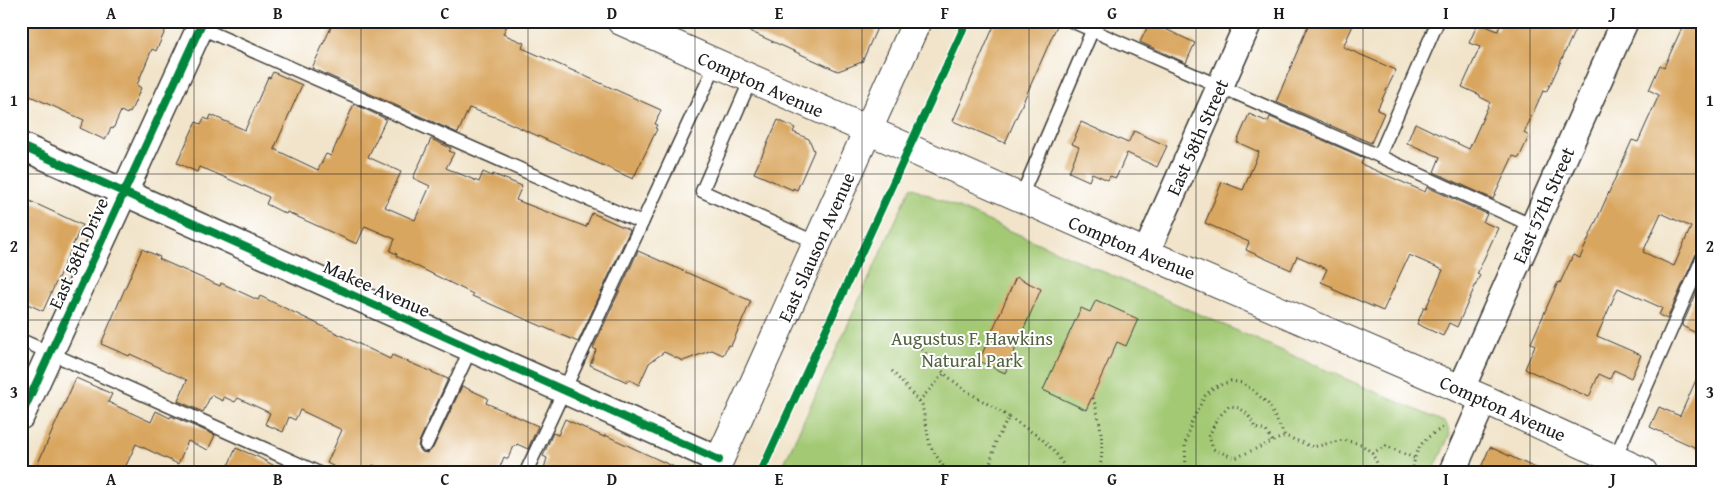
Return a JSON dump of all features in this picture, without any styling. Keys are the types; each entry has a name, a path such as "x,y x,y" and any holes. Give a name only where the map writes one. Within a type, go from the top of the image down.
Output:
{"main road":[{"name":"East Slauson Avenue","path":"716,466 917,21"},
{"name":"Compton Avenue","path":"630,23 751,80 1020,199 1473,394 1612,465 1643,472"}],"street":[{"name":"East 58th Street","path":"1146,253 1248,21"},
{"name":"East 57th Street","path":"1452,472 1473,394 1532,226 1625,21"},
{"name":"East 58th Drive","path":"21,416 124,191 196,23"},
{"name":"Makee Avenue","path":"21,146 564,390 716,466"}],"lane":[{"path":"1071,21 1379,156 1532,226"},
{"path":"1379,156 1438,21"},
{"path":"196,23 642,223"},
{"path":"1020,199 1092,31"},
{"path":"526,472 716,64"},
{"path":"751,80 702,191 817,243"},
{"path":"1612,465 1703,258"},
{"path":"21,340 318,472"},
{"path":"426,445 471,348"}],"path":[{"path":"916,342 945,373 965,390 1042,439 1057,455 1068,472"},
{"path":"892,371 922,405 930,446 947,472"},
{"path":"919,401 945,373"},
{"path":"1186,472 1185,444 1192,421 1205,396 1212,388 1231,381 1243,383 1268,404 1285,436"},
{"path":"1092,398 1098,415 1102,439 1099,472"},
{"path":"1272,441 1266,431 1255,428 1247,412 1236,406 1229,406 1217,419 1209,436 1213,448 1236,458 1285,436 1313,446 1343,440 1360,444 1372,453 1380,472"},
{"path":"988,472 996,440 1009,417"},
{"path":"1413,472 1414,458 1420,445 1433,432 1450,425"},
{"path":"1372,453 1386,446 1414,458"}],"green space":[{"name":"Augustus F. Hawkins Natural Park","path":"911,187 1446,423 1450,434 1433,472 780,472"}],"building":[{"path":"21,21 155,21 167,27 156,51 152,49 137,85 141,88 130,113 128,112 127,114 121,111 113,129 111,128 105,140 80,128 84,120 21,92"},
{"path":"334,21 509,21 503,34 524,43 522,48 661,110 655,124 657,129 633,179 498,118 469,108 458,133 312,68"},
{"path":"727,21 880,21 862,62 838,71"},
{"path":"996,21 1059,21 1005,143 953,121"},
{"path":"1310,21 1355,21 1343,47 1396,70 1377,110 1384,113 1371,143 1276,102"},
{"path":"1502,21 1579,21 1551,83 1546,92 1543,91 1524,133 1529,136 1519,158 1513,156 1493,199 1434,172 1440,157 1407,143 1415,123 1469,149 1490,102 1462,87 1480,47 1469,43 1478,23 1498,31"},
{"path":"1685,21 1703,21 1703,249 1696,254 1667,319 1659,315 1662,308 1618,288 1597,336 1641,355 1631,378 1614,370 1610,379 1599,374 1589,397 1525,369 1535,345 1531,343 1558,282 1560,283 1573,255 1580,258 1632,140 1638,142 1659,95 1649,90 1660,65 1664,67","holes":["1661,213 1691,227 1674,266 1643,252"]},
{"path":"1149,24 1154,26 1155,24 1195,43 1186,63 1140,42"},
{"path":"273,72 302,85 274,149 318,170 326,154 331,156 354,104 386,119 368,157 401,172 385,207 415,220 430,186 413,178 431,139 451,148 449,151 454,153 446,168 479,182 483,172 522,186 516,200 586,227 592,213 630,230 578,342 472,296 473,294 396,256 397,254 390,251 395,239 365,226 357,244 266,204 269,197 208,170 199,167 197,172 177,163 196,122 201,124 204,118 209,120 211,115 245,130 268,77 270,78"},
{"path":"1249,114 1268,122 1270,117 1364,158 1361,164 1425,192 1427,187 1487,214 1483,222 1498,228 1477,274 1480,275 1457,327 1449,323 1443,336 1417,324 1443,270 1409,255 1383,311 1332,289 1333,287 1321,282 1327,269 1297,256 1291,270 1246,250 1249,242 1205,223 1222,182 1243,190 1259,152 1237,142"},
{"path":"778,120 795,128 793,132 809,139 814,151 797,190 754,173"},
{"path":"1081,122 1128,143 1134,131 1167,146 1157,167 1127,153 1116,178 1110,176 1108,180 1092,173 1089,181 1069,172 1079,147 1072,144"},
{"path":"21,197 82,225 43,311 21,301"},
{"path":"142,249 160,257 159,259 220,286 221,283 258,300 260,296 390,359 392,355 448,379 419,442 418,446 422,452 427,453 433,448 462,386 488,398 486,403 538,426 528,449 517,444 516,447 513,446 508,459 504,457 498,472 388,472 373,465 370,472 344,472 327,463 342,430 300,410 295,420 289,417 283,432 265,424 270,413 238,398 235,402 224,397 223,401 211,395 203,412 178,401 187,380 130,354 129,356 101,344"},
{"path":"638,251 751,301 731,346 728,345 723,355 712,350 683,361 664,352 649,363 639,385 628,379 627,382 590,365 596,350 593,348"},
{"path":"1016,277 1041,289 1005,373 979,361"},
{"path":"1703,278 1703,332 1697,330 1696,333 1682,326"},
{"path":"1096,300 1138,319 1126,346 1117,342 1086,410 1043,390 1081,308 1090,312"},
{"path":"1703,364 1703,451 1650,427 1659,407 1680,416"},
{"path":"76,378 112,394 108,402 151,422 156,411 215,435 208,450 188,441 178,464 136,444 123,472 34,472"},
{"path":"565,419 604,437 605,435 685,472 543,472 547,458 543,456 553,433 558,435"},
{"path":"1490,447 1544,472 1479,472"},
{"path":"236,448 286,472 241,472 228,466"}],"cycle path":[{"path":"21,416 203,21"},
{"path":"761,472 967,21"},
{"path":"21,146 719,460"}]}
